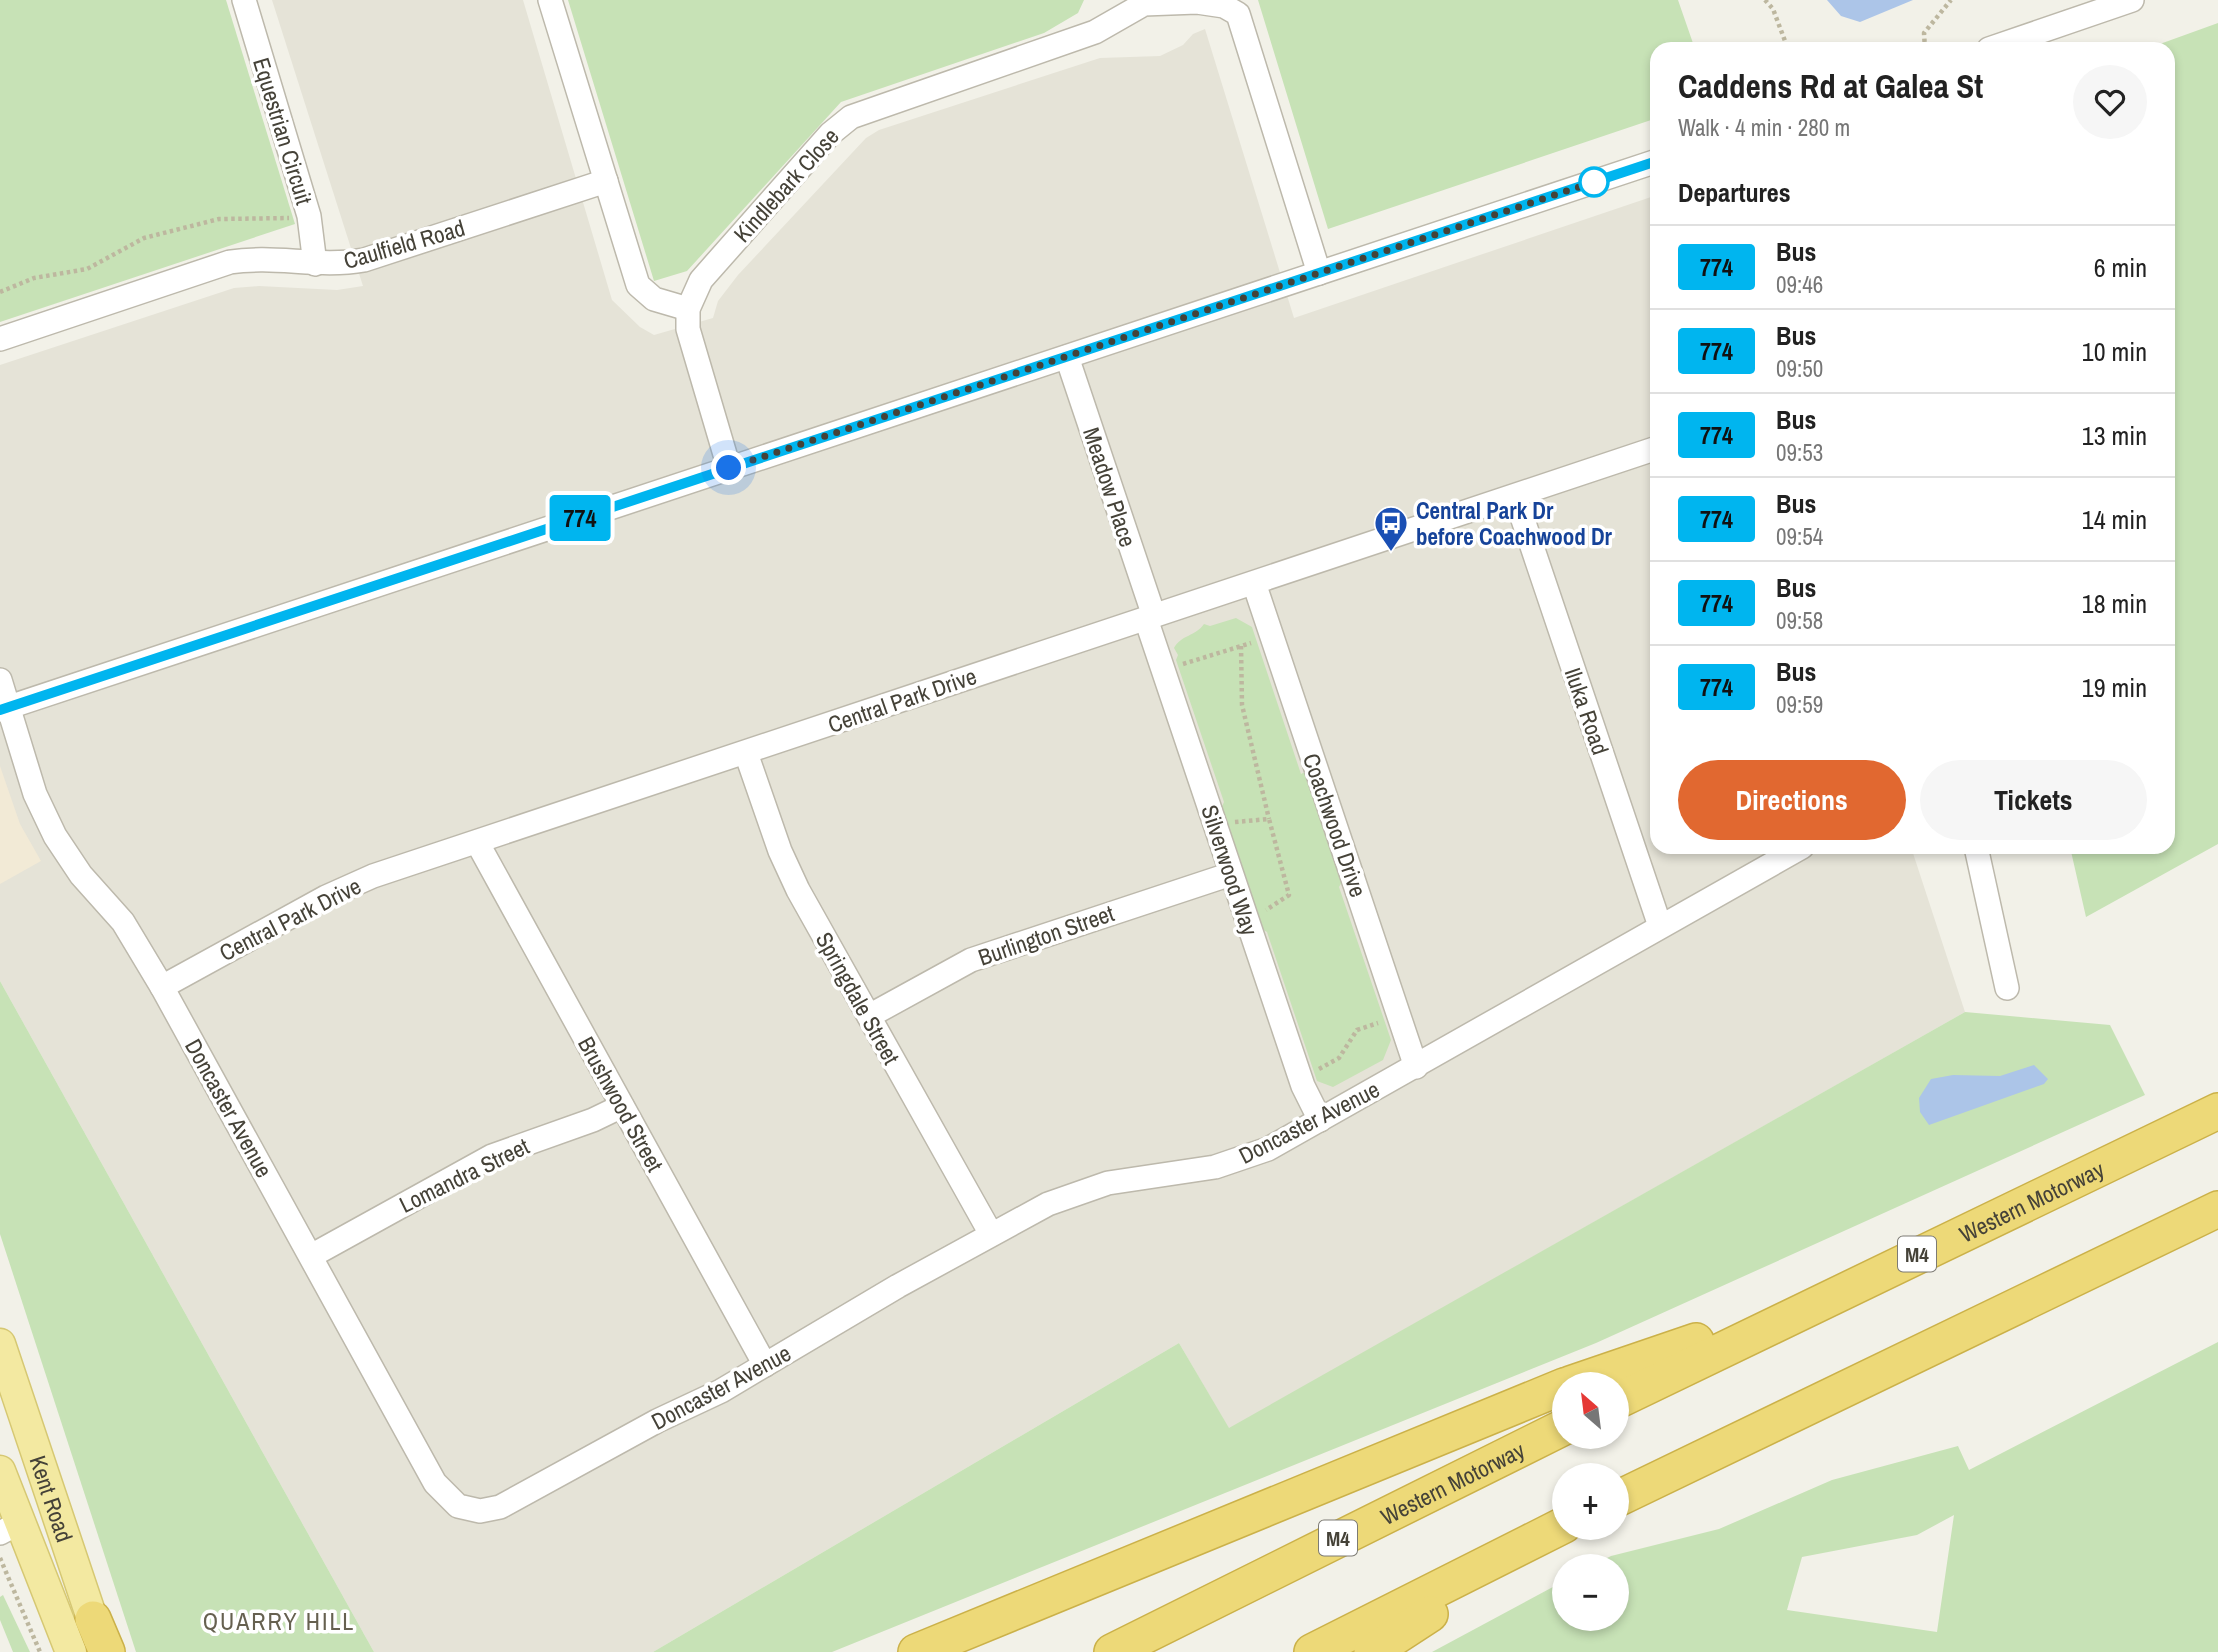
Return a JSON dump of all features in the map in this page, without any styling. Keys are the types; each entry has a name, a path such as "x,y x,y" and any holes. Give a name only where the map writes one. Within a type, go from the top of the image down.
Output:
{"highway":[{"name":"Western Motorway","path":"1629,1395 2218,1111"},
{"path":"1629,1493 2218,1209"},
{"path":"1605,1372 1838,1293"},
{"path":"916,1652 1552,1391"},
{"name":"Western Motorway","path":"1112,1652 1552,1433"},
{"path":"1312,1652 1552,1531"},
{"path":"1372,1652 1552,1533"},
{"path":"93,1619 105,1652"}],"main road":[{"name":"Kent Road","path":"0,1344 93,1619"},
{"name":"Kent Road","path":"0,1471 9,1528 71,1652"}],"street":[{"name":"Equestrian Circuit","path":"244,0 309,216 315,264"},
{"path":"550,0 638,285 654,299 688,309 690,340 729,468"},
{"path":"2009,42 2132,0"},
{"name":"Kindlebark Close","path":"688,309 705,275 830,134 851,117 1094,32 1144,4 1197,2 1224,6 1238,14 1319,273"},
{"path":"4,709 1650,163"},
{"name":"Caulfield Road","path":"0,339 230,262 266,259 315,264 364,260 606,181"},
{"name":"Meadow Place","path":"1067,357 1150,617"},
{"name":"Central Park Drive","path":"162,987 342,888 1650,450"},
{"name":"Iluka Road","path":"1515,495 1660,926"},
{"name":"Coachwood Drive","path":"1254,583 1416,1067"},
{"name":"Silverwood Way","path":"1150,617 1231,874 1303,1086 1320,1120"},
{"name":"Doncaster Avenue","path":"0,680 4,709 35,793 62,848 123,922 162,987 435,1483 448,1499 468,1510 491,1510 510,1503 657,1421 714,1394 991,1234 1048,1204 1089,1189 1187,1173 1244,1158 1416,1067 1789,854"},
{"name":"Springdale Street","path":"746,752 788,870 991,1234"},
{"name":"Brushwood Street","path":"477,842 765,1365"},
{"path":"1978,854 2007,988"},
{"name":"Burlington Street","path":"869,1016 971,960 1231,874"},
{"name":"Lomandra Street","path":"311,1256 492,1156 593,1120 622,1106"}],"path":[{"path":"1765,0 1787,42"},
{"path":"1925,42 1924,33 1951,0"},
{"path":"0,292 34,278 79,272 144,238 178,232 207,222 297,218"},
{"path":"1181,665 1254,642"},
{"path":"1241,646 1241,705 1289,895 1254,917"},
{"path":"1232,822 1269,818"},
{"path":"1317,1070 1339,1058 1357,1030 1385,1023"},
{"path":"0,1558 40,1652"}],"shaded area":[{"path":"272,0 523,0 612,300 640,327 654,335 713,318 718,301 738,275 866,138 879,130 1100,58 1160,56 1183,45 1193,34 1205,29 1294,318 1650,197 1650,854 1913,854 1965,1012 1229,1429 1179,1343 653,1652 374,1652 0,981 0,365 234,288 259,286 337,290 363,286"},
{"path":"0,766 20,824 41,861 0,884"}],"green space":[{"path":"0,0 226,0 295,224 0,322"},
{"path":"568,0 1084,0 1078,13 1044,33 841,102 687,271 654,281"},
{"path":"1258,0 1678,0 1693,42 1650,42 1650,120 1328,229"},
{"path":"2218,23 2218,844 2086,917 2072,854 2175,854 2175,42 2165,42"},
{"path":"1236,618 1252,627 1301,774 1307,771 1345,877 1339,887 1391,1040 1383,1060 1333,1087 1317,1081 1267,932 1257,926 1219,813 1224,802 1176,660 1178,655 1174,648 1177,644 1204,624 1210,626"},
{"path":"0,981 374,1652 136,1652 0,1234"},
{"path":"1965,1012 2110,1025 2145,1095 1596,1343 832,1652 653,1652 1179,1343 1229,1428"},
{"path":"2218,1342 2218,1652 1432,1652 1552,1587 1552,1631 1629,1631 1629,1554 1619,1554 1719,1529 1832,1480 1958,1446 1969,1470","holes":["1954,1515 1937,1632 1787,1610 1802,1557 1917,1535"]},
{"path":"3,1595 30,1652 13,1652 0,1620 0,1597"}],"water":[{"path":"1827,0 1913,0 1860,22 1841,16"},
{"path":"2034,1065 2048,1079 2044,1084 1929,1125 1920,1112 1919,1098 1931,1079 1953,1075 2000,1076"}],"bus line":[{"name":"774","path":"0,710 1650,163"}],"place":[{"name":"Central Park Dr before Coachwood Dr","path":"1391,553"}],"district":[{"name":"QUARRY HILL","path":"279,1621"}],"route":[{"path":"729,468 1594,182"}]}
